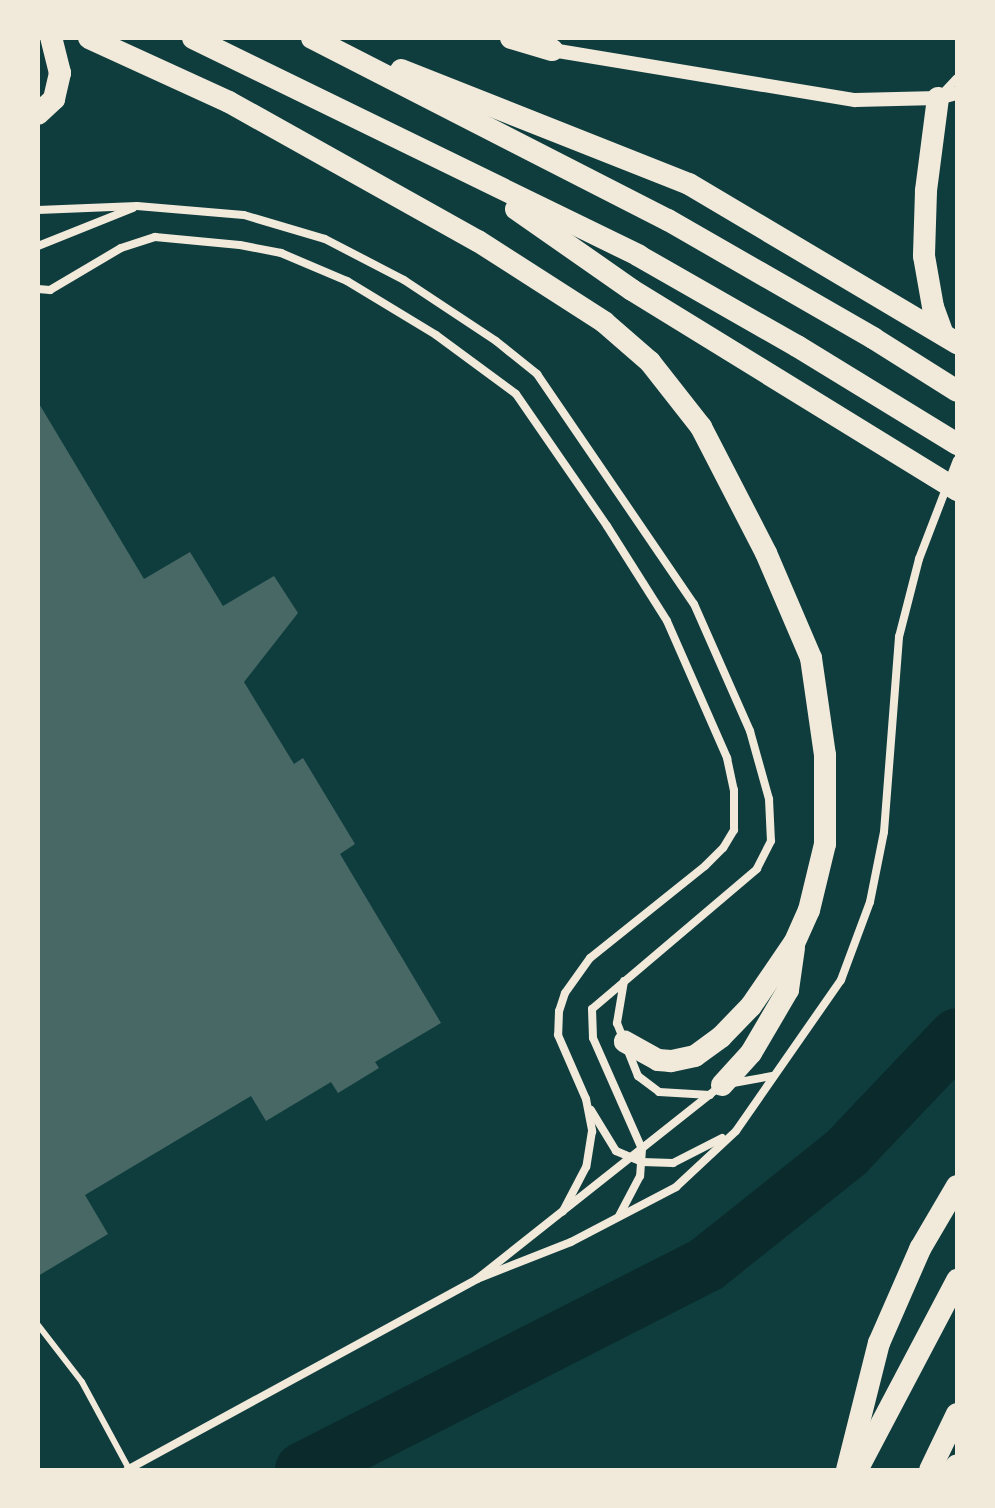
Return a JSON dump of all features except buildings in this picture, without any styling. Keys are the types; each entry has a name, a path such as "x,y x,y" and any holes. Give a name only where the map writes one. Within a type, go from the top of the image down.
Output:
{"highway":[{"path":"38,114 54,99 60,73 51,38"},
{"path":"89,38 229,102 491,249 604,322 650,362 701,427 766,553 811,658 825,755 825,844 809,910 794,943 751,1006 721,1037 695,1056 658,1060 625,1042"},
{"path":"193,38 639,256 957,444"},
{"path":"312,38 668,220 873,338 949,386"},
{"path":"322,38 689,184 950,338"},
{"path":"511,38 552,50"},
{"path":"948,96 926,191 924,256 933,307 950,338"},
{"path":"461,170 632,290 957,490"},
{"path":"716,1090 751,1053 788,990 794,943"},
{"path":"847,1470 879,1343 920,1249 957,1186"},
{"path":"857,1470 957,1280"},
{"path":"930,1470 957,1414"},
{"path":"953,1470 957,1465"}],"street":[{"path":"552,50 855,100 948,96 957,78"},
{"path":"38,210 137,206 244,215 325,239 404,280 485,333 545,384 678,579 704,624 750,731 767,788 771,841 767,855 757,869 592,1009 591,1023 598,1051 642,1149 642,1162 632,1197 619,1216"},
{"path":"38,246 137,206"},
{"path":"38,289 50,290 121,248 155,237 240,245 281,253 347,281 436,335 503,382 532,414 650,591 685,655 727,758 736,806 734,830 723,848 590,958 565,993 559,1011 558,1035 610,1144 631,1158 642,1162 673,1163 736,1131"},
{"path":"128,1469 477,1279 571,1242 676,1187 736,1131 841,980 870,902 884,832 899,637 919,559 957,460"},
{"path":"624,980 617,1023 638,1076 648,1087 676,1095 716,1090 772,1076"},
{"path":"477,1279 716,1090"},
{"path":"563,1211 578,1188 591,1149 592,1131 586,1099"}],"lane":[{"path":"38,1325 82,1382 128,1469"}],"waterway":[{"path":"303,1470 707,1264 846,1153 957,1036"}]}
